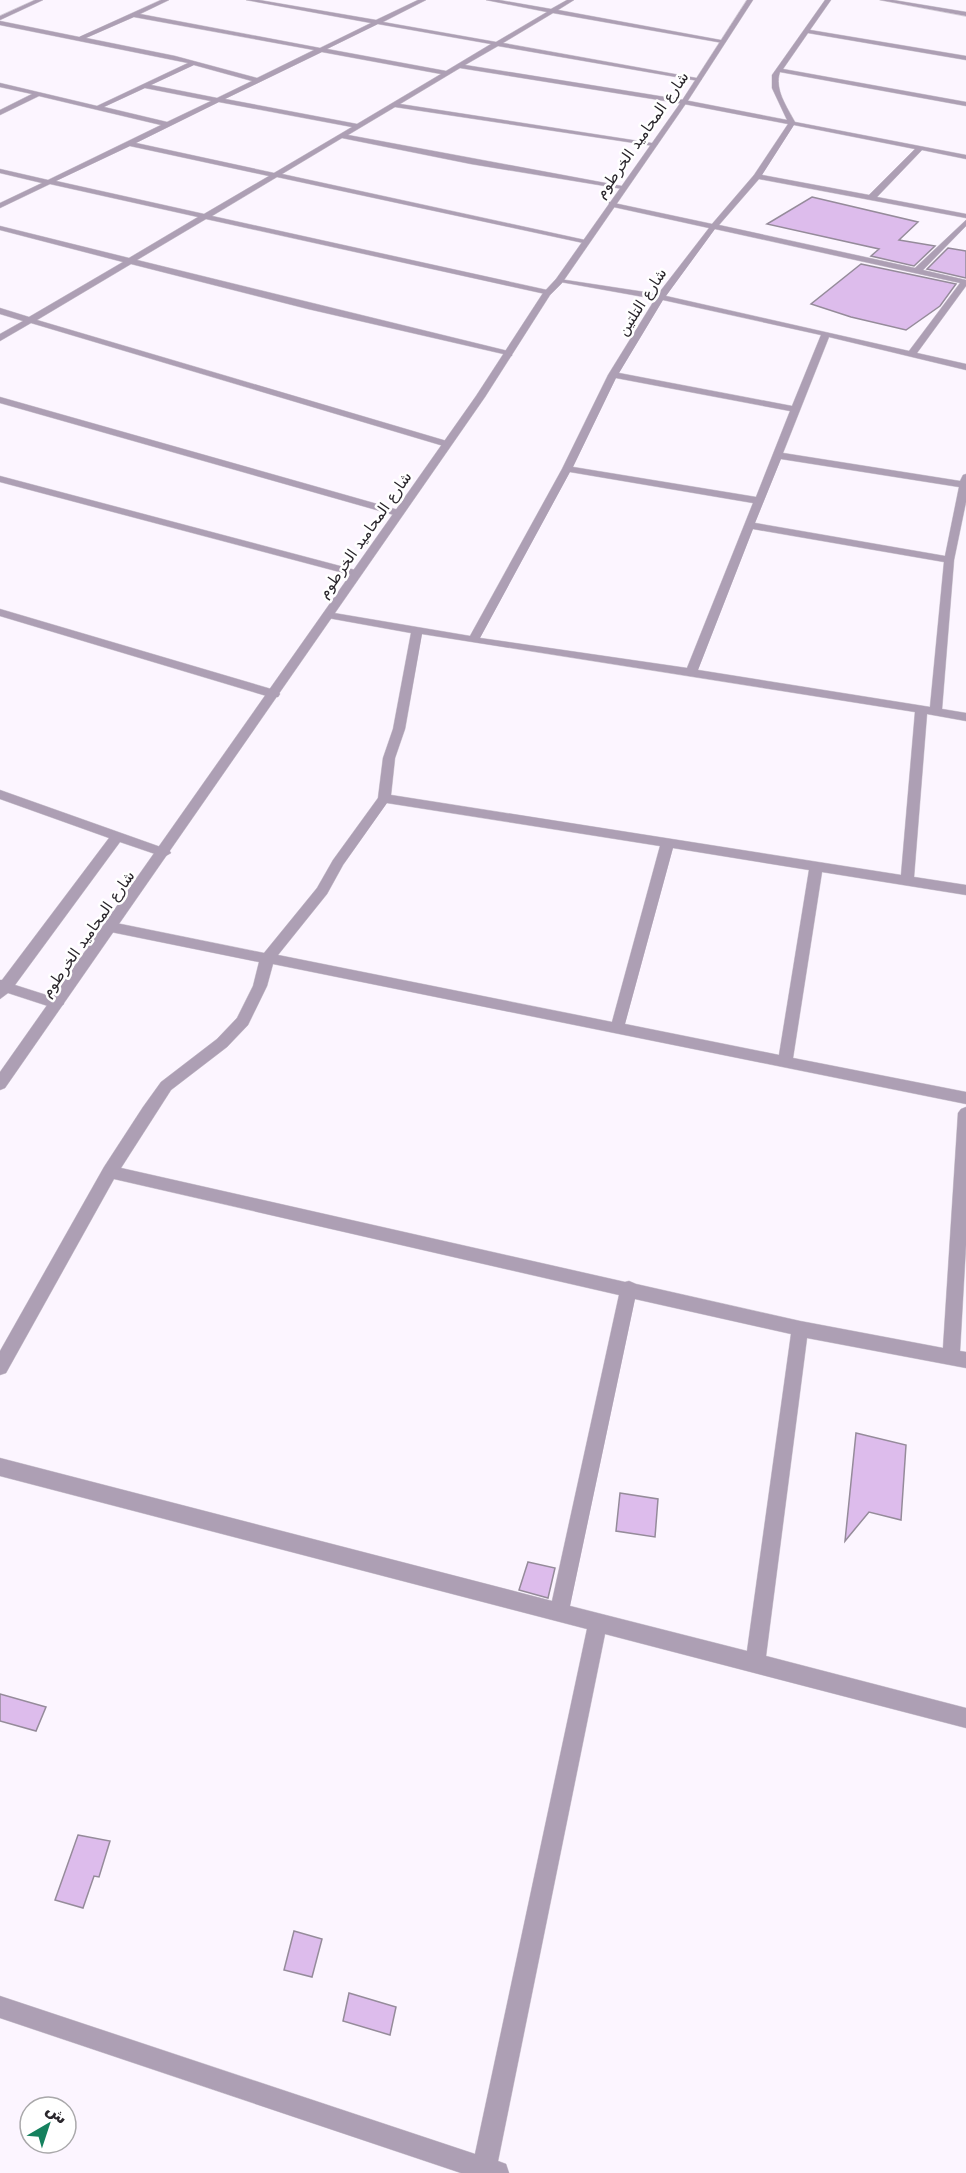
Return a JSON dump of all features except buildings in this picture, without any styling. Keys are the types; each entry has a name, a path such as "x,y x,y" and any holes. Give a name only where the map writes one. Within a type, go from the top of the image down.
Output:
{"street":[{"path":"0,18 40,0"},
{"path":"80,39 166,0"},
{"path":"249,0 699,79"},
{"path":"0,206 318,49 423,0"},
{"path":"489,0 723,42"},
{"path":"0,338 204,215 571,0"},
{"name":"شارع المحاميد الخرطوم","path":"0,1084 164,853 355,573 447,444 509,354 547,293 559,281 684,102 750,0"},
{"path":"792,123 775,88 775,75 828,0"},
{"path":"883,0 966,14"},
{"path":"134,15 446,73"},
{"path":"0,23 194,63 257,80"},
{"path":"805,31 966,58"},
{"path":"97,108 194,63"},
{"path":"458,66 684,102 966,157"},
{"path":"778,70 966,104"},
{"path":"0,85 167,124"},
{"path":"143,86 358,126"},
{"path":"0,112 38,94"},
{"path":"394,105 654,144"},
{"name":"شارع التلتين","path":"473,640 567,470 613,375 661,296 713,227 757,176 792,123"},
{"path":"341,136 471,162 623,188"},
{"path":"128,142 585,242"},
{"path":"872,197 920,148"},
{"path":"0,171 547,293"},
{"path":"757,176 966,216"},
{"path":"612,204 966,282 912,353"},
{"path":"917,272 966,222"},
{"path":"0,228 509,354"},
{"path":"559,281 661,296 966,367"},
{"path":"0,311 447,444"},
{"path":"691,672 826,333"},
{"path":"613,375 794,409"},
{"path":"0,400 398,513"},
{"path":"777,455 965,481 960,535 949,560 936,712"},
{"path":"567,470 759,501"},
{"path":"0,479 355,573"},
{"path":"748,525 949,560"},
{"path":"0,612 274,694"},
{"path":"328,615 966,717"},
{"path":"0,1368 110,1172 166,1086 222,1043 243,1021 260,986 267,959 322,891 338,863 384,798 389,758 399,729 417,629"},
{"path":"907,879 921,711"},
{"path":"0,794 164,853"},
{"path":"384,798 966,890"},
{"path":"57,1004 2,988 117,836"},
{"path":"617,1028 668,843"},
{"path":"784,1063 816,868"},
{"path":"111,927 966,1098"},
{"path":"110,1172 628,1288 800,1329 959,1358 966,1113"},
{"path":"559,1612 628,1288"},
{"path":"755,1663 800,1329"},
{"path":"0,1467 966,1718"},
{"path":"0,2007 491,2171 598,1623"}]}
